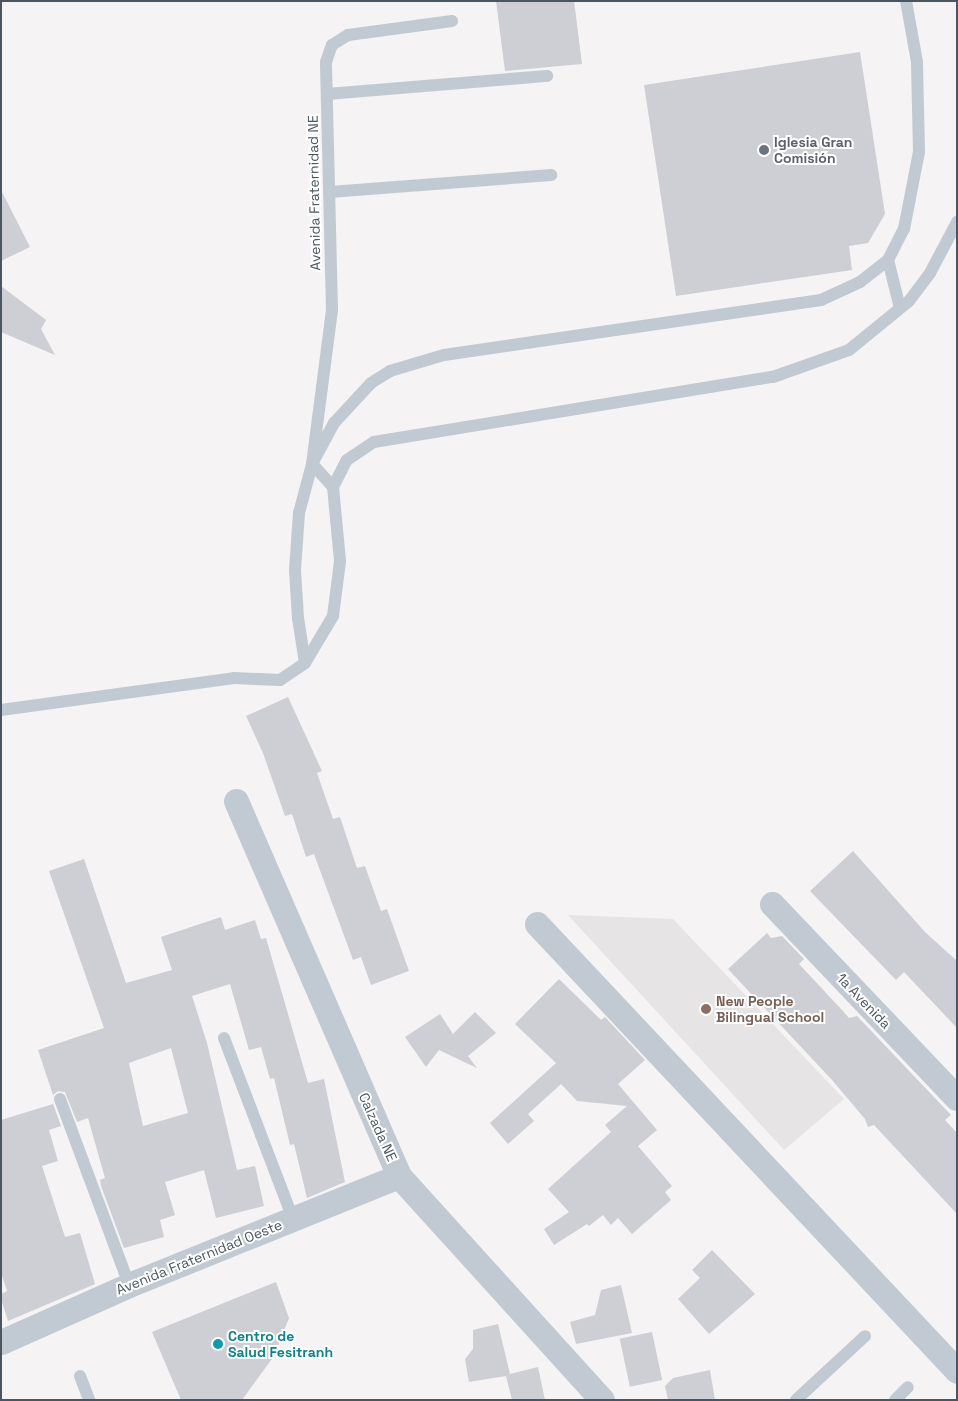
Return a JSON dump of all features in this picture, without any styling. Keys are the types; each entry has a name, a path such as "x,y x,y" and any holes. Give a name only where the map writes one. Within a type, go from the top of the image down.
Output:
{"street":[{"name":"Calzada NE","path":"236,801 399,1176 602,1400"},
{"name":"1a Avenida","path":"772,904 957,1098"},
{"path":"537,924 957,1371"},
{"name":"Avenida Fraternidad Oeste","path":"1,1342 129,1285 399,1176"}],"lane":[{"path":"333,487 312,464 334,422 371,383 390,371 444,355 821,300 860,282 888,260 904,229 918,152 917,62 906,1"},
{"name":"Avenida Fraternidad NE","path":"305,663 298,618 295,570 299,513 312,464 332,310 326,62 332,46 348,35 452,21"},
{"path":"327,94 547,76"},
{"path":"330,192 551,175"},
{"path":"1,710 234,678 280,680 305,663 333,616 340,561 333,487 347,460 374,442 773,377 849,350 900,308 930,273 957,222"},
{"path":"888,260 900,308"},
{"path":"224,1038 293,1219"},
{"path":"60,1099 129,1285"},
{"path":"796,1400 865,1336"},
{"path":"80,1376 89,1400"},
{"path":"895,1400 908,1387"}],"shaded area":[{"name":"New People Bilingual School","path":"568,915 673,919 844,1099 784,1150"}],"building":[{"path":"496,1 574,1 582,64 505,71"},
{"name":"Iglesia Gran Comisión","path":"860,52 885,214 868,243 849,246 852,270 676,296 644,85"},
{"path":"1,190 30,247 1,261"},
{"path":"1,286 46,320 41,329 55,355 1,332"},
{"path":"288,697 322,771 317,773 333,819 340,817 357,868 365,866 381,911 387,909 409,971 371,985 361,957 353,960 314,854 306,857 292,814 285,816 263,753 246,716"},
{"path":"853,851 925,932 957,961 957,1028 904,972 896,980 810,891"},
{"path":"84,859 126,983 172,970 161,937 221,917 225,930 255,920 261,939 266,938 308,1083 324,1079 345,1182 307,1198 294,1144 290,1145 274,1078 270,1079 261,1047 249,1050 230,984 192,996 207,1043 237,1170 255,1166 264,1206 216,1218 204,1170 165,1182 175,1215 160,1220 164,1237 124,1248 101,1186 100,1180 105,1178 88,1118 77,1122 65,1092 58,1091 53,1095 38,1050 104,1028 49,871","holes":["171,1048 188,1113 143,1126 129,1063"]},
{"path":"767,933 771,938 782,936 804,959 799,964 849,1018 857,1016 951,1115 945,1120 957,1133 957,1214 874,1125 868,1127 865,1119 832,1080 728,969"},
{"path":"559,979 601,1020 605,1017 645,1060 618,1084 657,1130 638,1146 672,1186 665,1192 671,1200 632,1234 618,1218 611,1225 603,1215 589,1226 587,1224 554,1245 544,1229 569,1212 548,1189 611,1132 605,1125 627,1106 577,1101 561,1084 528,1114 534,1121 508,1144 490,1123 556,1063 515,1024"},
{"path":"475,1012 496,1033 468,1056 477,1068 439,1050 426,1067 405,1037 440,1014 453,1034"},
{"path":"53,1104 61,1126 49,1130 58,1161 42,1166 65,1237 80,1233 95,1284 8,1321 1,1299 1,1294 7,1291 1,1273 1,1120"},
{"path":"712,1250 755,1294 709,1334 678,1299 700,1278 692,1270"},
{"name":"Centro de Salud Fesitranh","path":"276,1282 289,1318 274,1356 242,1400 181,1400 152,1332"},
{"path":"621,1285 632,1333 576,1344 570,1322 595,1315 601,1290"},
{"path":"498,1324 510,1374 538,1367 545,1400 512,1400 506,1376 469,1382 465,1359 473,1349 473,1330"},
{"path":"652,1332 662,1380 630,1387 620,1339"},
{"path":"710,1370 715,1400 668,1400 665,1386 673,1378"}],"place":[{"name":"Iglesia Gran Comisión","path":"764,150"},
{"name":"New People Bilingual School","path":"706,1009"},
{"name":"Centro de Salud Fesitranh","path":"218,1344"}]}
